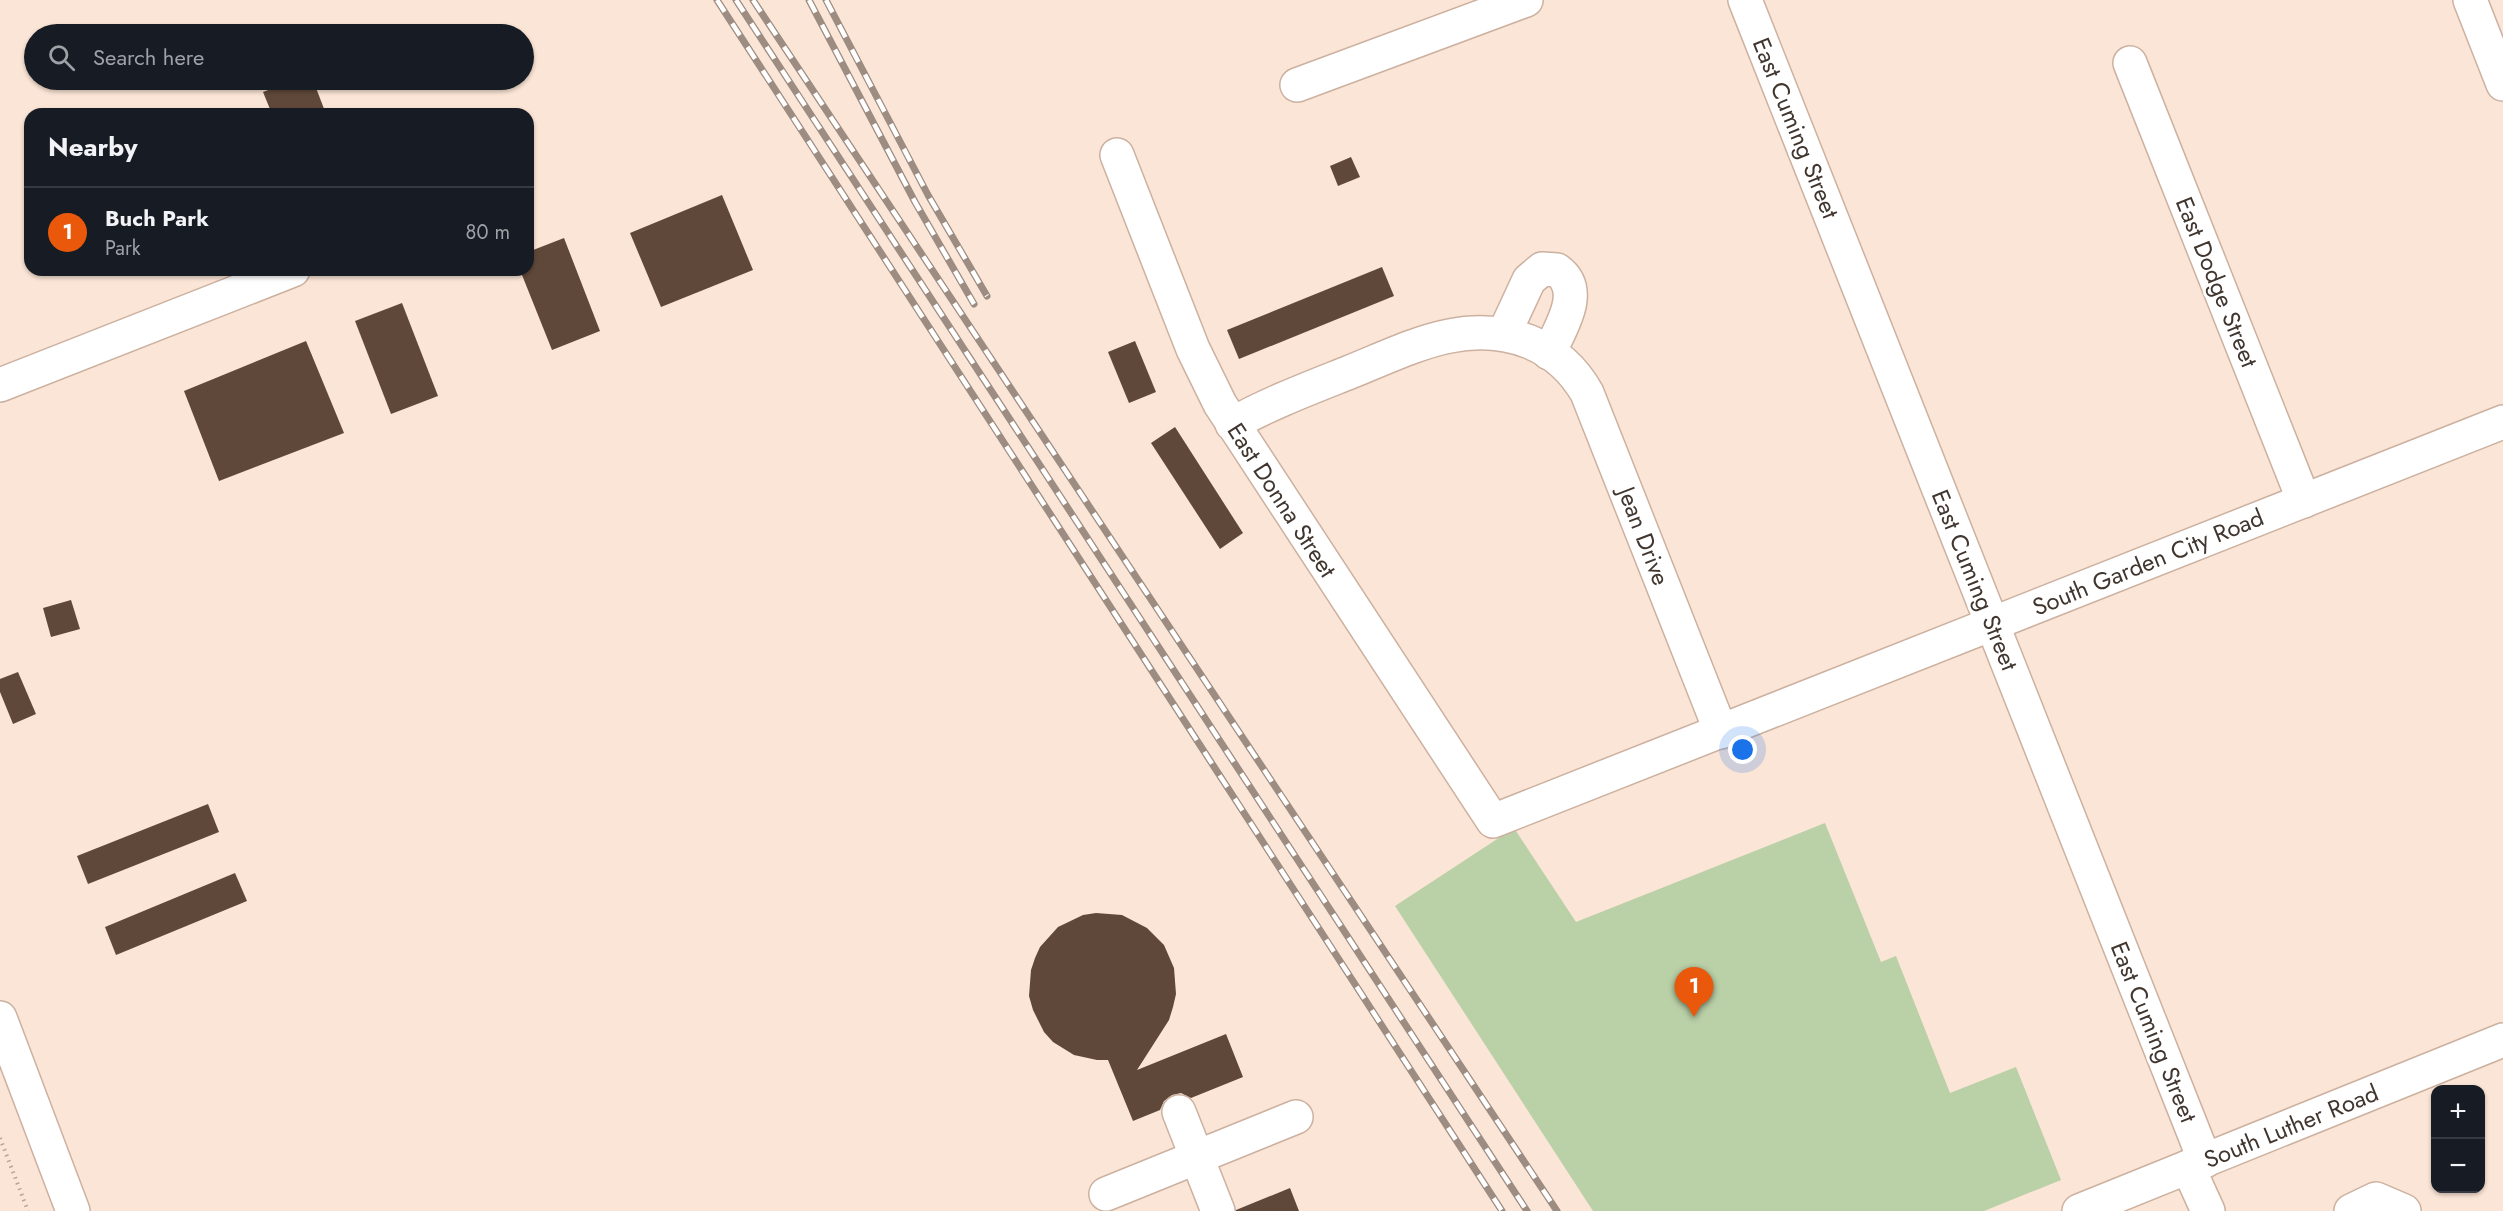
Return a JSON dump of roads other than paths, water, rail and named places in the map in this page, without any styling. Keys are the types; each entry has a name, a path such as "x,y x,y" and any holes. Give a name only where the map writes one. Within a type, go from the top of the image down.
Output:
{"street":[{"path":"1297,86 1526,0"},
{"name":"East Cuming Street","path":"1745,0 1992,624 2196,1164 2208,1211"},
{"path":"2470,0 2503,84"},
{"name":"East Dodge Street","path":"2130,63 2304,501"},
{"name":"East Donna Street","path":"1117,155 1193,348 1220,404 1492,821"},
{"path":"1504,334 1529,279 1542,269 1557,270 1568,280 1572,297 1549,353"},
{"path":"0,385 278,276"},
{"name":"Jean Drive","path":"1232,424 1274,403 1434,340 1473,331 1504,334 1537,345 1579,380 1591,402 1721,732"},
{"name":"South Garden City Road","path":"1492,821 2503,422"},
{"path":"0,1018 73,1211"},
{"name":"South Luther Road","path":"2079,1211 2503,1041"},
{"path":"1179,1112 1218,1211"},
{"path":"1106,1194 1296,1117"},
{"path":"2351,1211 2376,1199 2404,1211"}],"railway":[{"path":"717,0 1502,1211"},
{"path":"736,0 1527,1211"},
{"path":"753,0 1557,1211"},
{"path":"809,0 915,202 974,304"},
{"path":"826,0 928,195 987,296"}],"place":[{"name":"Buch Park","path":"1694,1017"}]}
